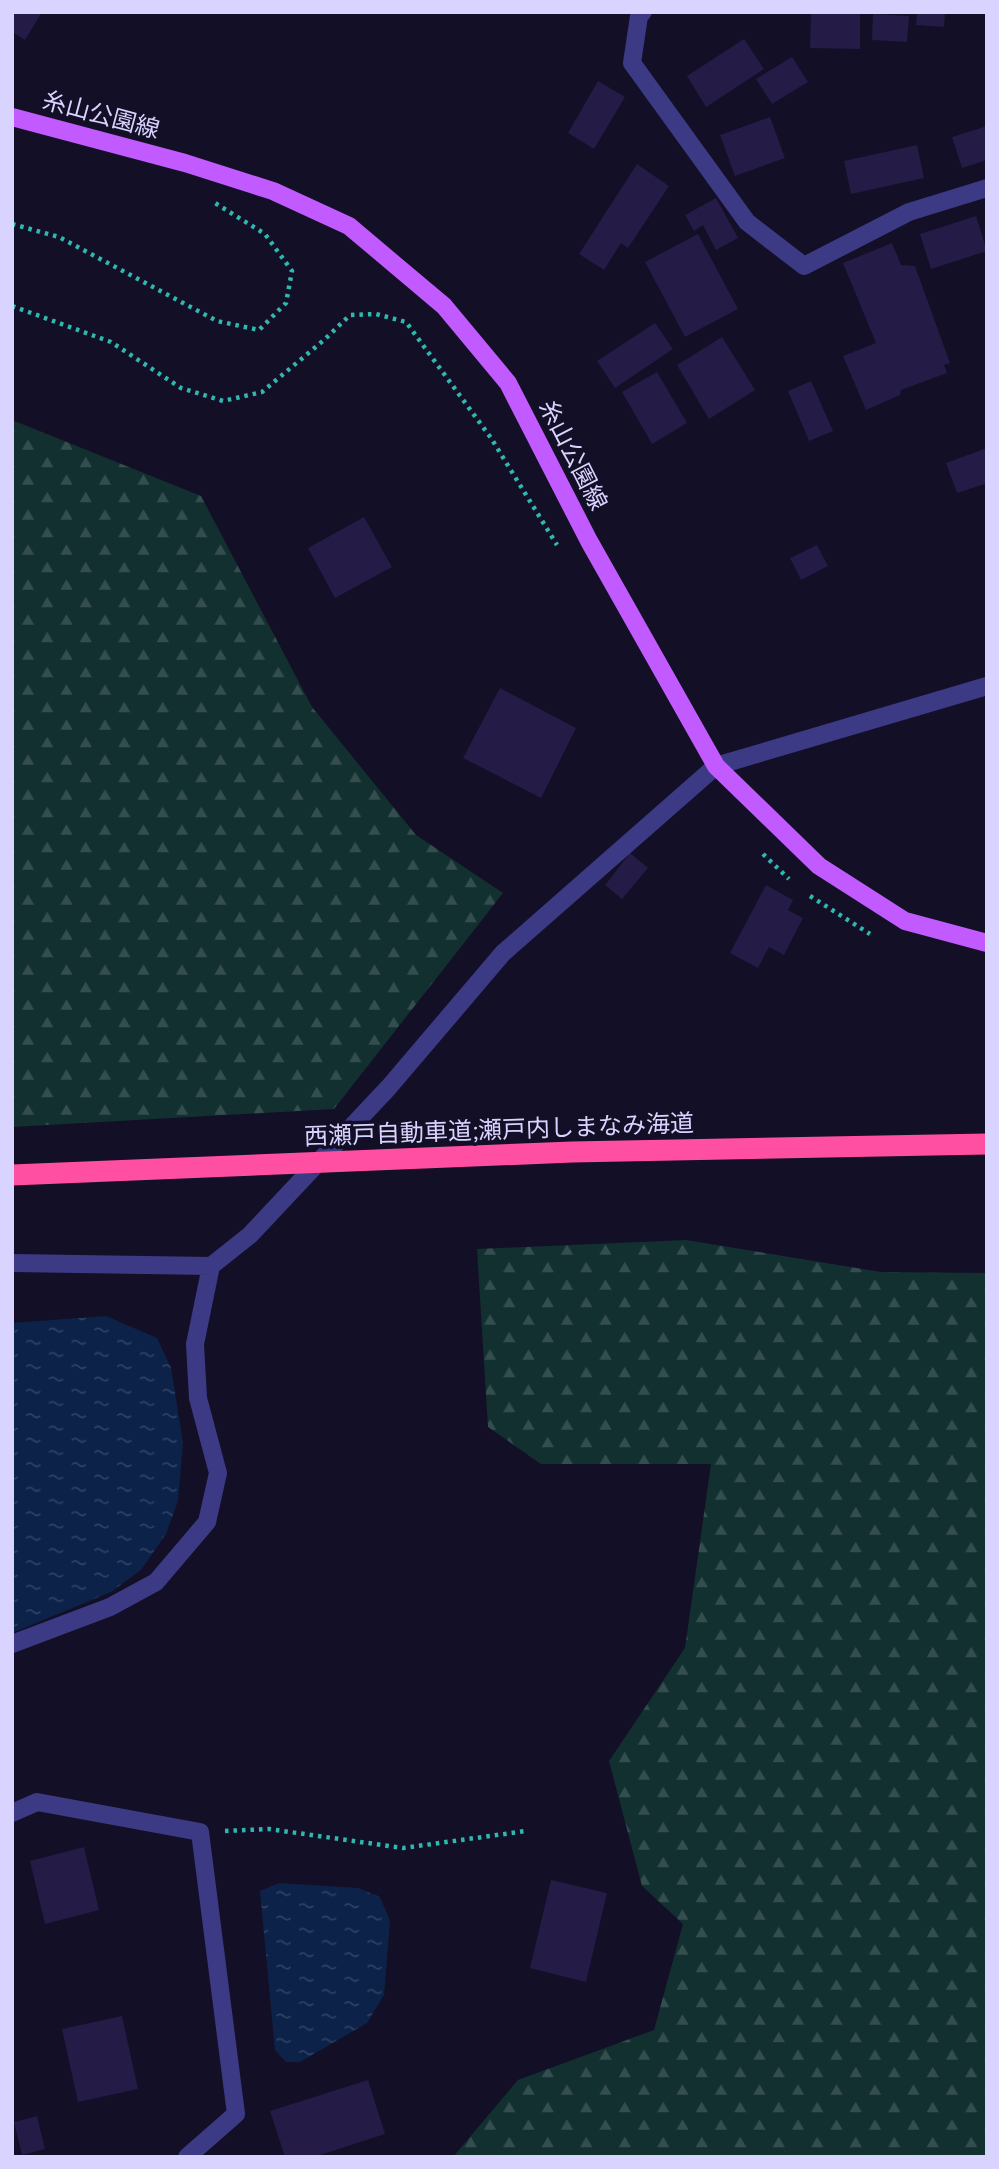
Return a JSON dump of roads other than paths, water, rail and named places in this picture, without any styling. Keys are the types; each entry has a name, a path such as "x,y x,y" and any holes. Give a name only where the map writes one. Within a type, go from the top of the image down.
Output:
{"highway":[{"name":"西瀬戸自動車道;瀬戸内しまなみ海道","path":"12,1175 572,1152 987,1144"}],"main road":[{"name":"糸山公園線","path":"12,117 185,163 273,191 349,226 444,306 508,383 589,541 716,766 818,866 905,921 987,943"}],"street":[{"path":"643,12 639,16 632,64 747,222 804,266 909,212 987,188"},
{"path":"12,1263 211,1266 250,1235 379,1097 503,953 716,766 987,686"},
{"path":"12,1644 110,1607 156,1582 207,1522 218,1473 198,1398 195,1344 211,1266"},
{"path":"12,1813 37,1802 200,1832 236,2114 187,2157"}],"water":[{"path":"106,1316 157,1338 171,1368 183,1443 178,1501 166,1534 141,1570 111,1592 12,1633 12,1323"},
{"path":"279,1883 358,1888 380,1897 390,1921 384,1995 367,2023 300,2062 286,2062 275,2050 260,1891"}]}
